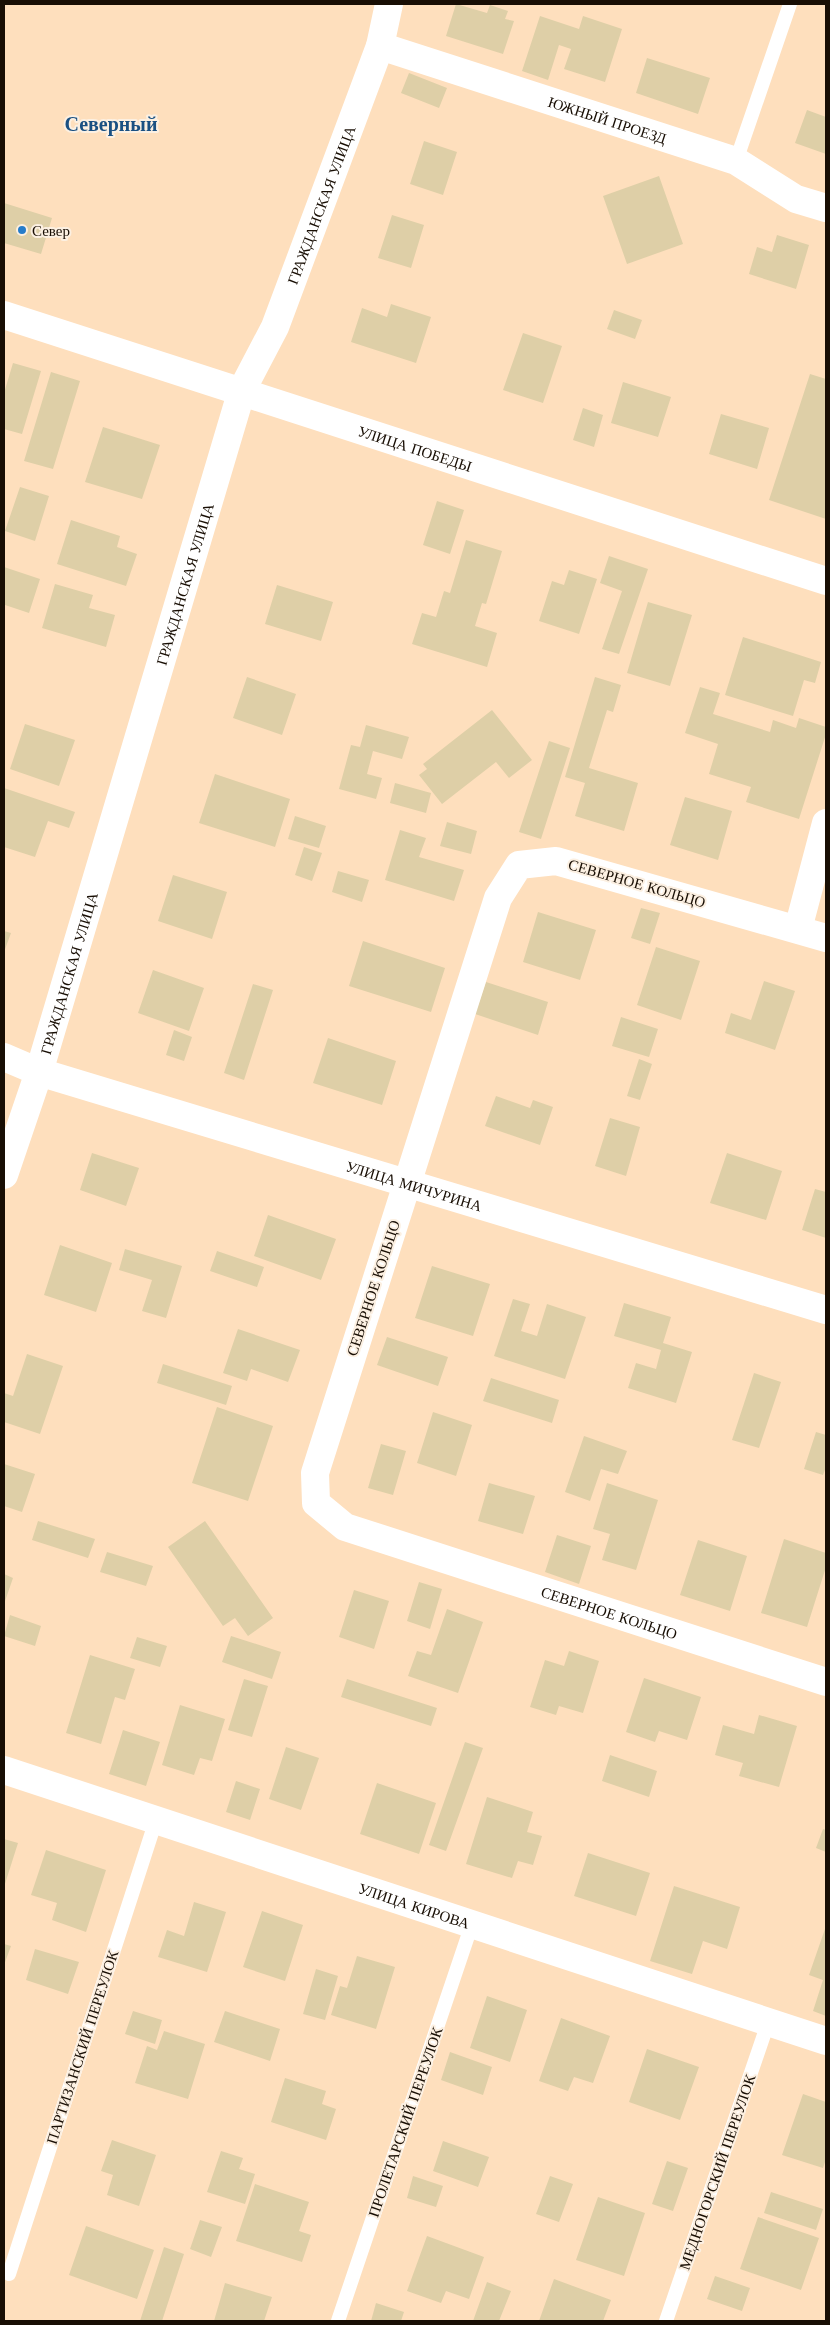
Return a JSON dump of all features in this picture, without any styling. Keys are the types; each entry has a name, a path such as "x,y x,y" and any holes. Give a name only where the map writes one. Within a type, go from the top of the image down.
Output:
{"street":[{"name":"ГРАЖДАНСКАЯ УЛИЦА","path":"4,1175 39,1072 242,390 275,327 380,46 389,4"},
{"name":"ЮЖНЫЙ ПРОЕЗД","path":"380,46 736,161 796,199 826,208"},
{"name":"УЛИЦА ПОБЕДЫ","path":"4,314 826,581"},
{"path":"798,929 826,823"},
{"name":"СЕВЕРНОЕ КОЛЬЦО","path":"826,938 556,860 519,865 498,898 315,1473 316,1503 346,1527 826,1682"},
{"name":"УЛИЦА МИЧУРИНА","path":"4,1057 39,1072 826,1310"},
{"name":"УЛИЦА КИРОВА","path":"4,1770 826,2041"}],"lane":[{"path":"736,161 790,4"},
{"name":"ПАРТИЗАНСКИЙ ПЕРЕУЛОК","path":"9,2274 156,1820"},
{"name":"ПРОЛЕТАРСКИЙ ПЕРЕУЛОК","path":"338,2321 472,1924"},
{"name":"МЕДНОГОРСКИЙ ПЕРЕУЛОК","path":"666,2321 768,2023"}],"building":[{"path":"456,4 487,13 490,5 508,11 505,19 514,21 503,54 446,36"},
{"path":"540,16 579,29 583,16 622,29 605,82 564,69 571,49 559,45 548,80 522,71"},
{"path":"647,58 710,78 698,114 636,93"},
{"path":"409,73 447,88 439,108 401,93"},
{"path":"807,110 826,117 826,154 795,143"},
{"path":"424,141 457,152 443,195 410,184"},
{"path":"659,176 683,244 627,264 603,196"},
{"path":"4,203 52,218 41,254 4,243"},
{"path":"392,215 424,225 411,268 378,258"},
{"path":"777,235 809,245 796,289 749,274 757,247 772,252"},
{"path":"391,304 431,317 416,363 351,342 362,308 387,317"},
{"path":"614,310 642,320 635,339 607,329"},
{"path":"523,333 562,346 543,403 503,390"},
{"path":"13,363 41,371 22,434 4,429 4,393"},
{"path":"51,372 80,381 53,469 24,461"},
{"path":"810,374 826,379 826,519 769,500"},
{"path":"623,382 671,397 658,437 611,423"},
{"path":"583,408 603,415 594,447 573,440"},
{"path":"721,414 769,428 757,469 709,454"},
{"path":"103,427 160,445 142,499 85,482"},
{"path":"20,487 49,496 35,541 5,531"},
{"path":"437,501 464,510 450,554 423,545"},
{"path":"71,520 120,536 117,547 137,554 126,586 57,564"},
{"path":"466,540 502,551 486,604 482,603 475,626 497,633 487,667 412,644 422,613 436,617 444,591 450,593"},
{"path":"609,556 648,569 619,654 602,649 622,591 600,583"},
{"path":"4,567 40,579 29,613 5,605 4,608"},
{"path":"569,570 597,579 579,634 539,621 552,581 564,585"},
{"path":"55,584 93,595 89,608 115,615 106,647 42,628"},
{"path":"277,585 333,602 321,641 265,624"},
{"path":"648,602 692,615 670,686 627,673"},
{"path":"743,637 821,662 815,683 804,680 793,716 725,695"},
{"path":"247,677 296,694 282,735 233,718"},
{"path":"595,677 621,685 613,712 607,710 589,768 638,783 624,831 575,816 585,783 565,777"},
{"path":"700,687 720,693 713,714 770,732 773,720 796,728 799,718 826,727 826,734 799,819 746,802 751,787 709,774 718,744 685,733"},
{"path":"492,710 532,760 509,778 496,762 442,804 419,775 427,769 423,764"},
{"path":"25,724 75,740 59,786 10,769"},
{"path":"366,725 409,737 402,759 373,751 367,774 382,778 376,799 339,789 351,745 360,747"},
{"path":"549,741 570,748 541,839 519,832"},
{"path":"215,774 290,799 275,847 199,823"},
{"path":"395,783 431,793 426,813 390,803"},
{"path":"4,788 75,812 69,828 48,821 35,857 4,847"},
{"path":"685,797 732,811 718,860 670,845"},
{"path":"295,816 326,826 319,848 288,839"},
{"path":"447,822 477,831 471,854 440,846"},
{"path":"400,830 426,838 419,857 464,870 454,901 385,880"},
{"path":"304,847 322,853 312,881 295,875"},
{"path":"338,871 369,880 362,902 332,892"},
{"path":"173,875 227,892 212,939 158,921"},
{"path":"641,908 660,913 650,944 631,938"},
{"path":"538,912 596,930 580,980 523,962"},
{"path":"4,931 11,933 4,952"},
{"path":"363,941 445,968 431,1012 349,986"},
{"path":"656,947 700,961 681,1020 637,1005"},
{"path":"153,970 204,988 189,1031 138,1013"},
{"path":"764,981 795,991 775,1050 725,1033 731,1013 751,1020"},
{"path":"486,982 548,1002 538,1035 475,1014"},
{"path":"253,984 273,990 244,1080 224,1073"},
{"path":"621,1017 658,1029 649,1057 612,1046"},
{"path":"174,1030 192,1037 184,1061 166,1055"},
{"path":"328,1038 396,1061 382,1105 313,1083"},
{"path":"639,1059 652,1064 640,1100 627,1096"},
{"path":"496,1096 530,1108 533,1100 553,1107 540,1145 485,1126"},
{"path":"610,1118 640,1127 626,1176 595,1166"},
{"path":"92,1153 139,1168 126,1206 80,1190"},
{"path":"727,1153 782,1171 766,1220 710,1203"},
{"path":"815,1189 826,1192 826,1238 802,1230"},
{"path":"268,1215 336,1239 321,1280 254,1256"},
{"path":"60,1245 112,1263 96,1312 44,1295"},
{"path":"125,1249 182,1266 166,1318 142,1311 152,1280 119,1270"},
{"path":"217,1251 264,1267 257,1287 210,1271"},
{"path":"432,1266 490,1284 473,1336 415,1318"},
{"path":"513,1299 530,1304 521,1331 537,1336 547,1304 586,1317 565,1379 494,1356"},
{"path":"624,1303 671,1317 663,1343 692,1352 676,1403 628,1388 636,1363 656,1369 661,1350 614,1336"},
{"path":"238,1329 300,1350 288,1382 251,1369 247,1381 223,1373"},
{"path":"387,1337 448,1357 438,1386 377,1365"},
{"path":"27,1354 63,1366 40,1434 4,1422 4,1393 13,1396"},
{"path":"163,1364 232,1386 226,1405 157,1383"},
{"path":"754,1373 781,1382 759,1448 732,1440"},
{"path":"491,1378 559,1400 552,1423 483,1401"},
{"path":"217,1407 273,1426 248,1501 192,1483"},
{"path":"433,1412 472,1425 456,1476 417,1463"},
{"path":"816,1432 826,1435 826,1467 823,1475 804,1469"},
{"path":"584,1436 627,1451 618,1474 601,1469 590,1501 565,1492"},
{"path":"381,1444 406,1451 393,1495 368,1488"},
{"path":"4,1464 35,1474 22,1512 4,1506"},
{"path":"489,1483 535,1496 523,1534 478,1521"},
{"path":"607,1483 658,1500 636,1570 602,1560 610,1534 593,1529"},
{"path":"38,1521 95,1539 88,1558 32,1540"},
{"path":"205,1521 273,1618 248,1636 235,1618 223,1626 168,1547"},
{"path":"557,1535 591,1546 579,1584 545,1572"},
{"path":"784,1539 826,1553 826,1567 807,1627 761,1613"},
{"path":"698,1540 747,1556 730,1611 680,1595"},
{"path":"107,1552 153,1566 146,1586 100,1572"},
{"path":"4,1574 13,1578 4,1604"},
{"path":"419,1582 442,1589 430,1629 407,1621"},
{"path":"354,1590 389,1601 374,1649 339,1637"},
{"path":"447,1609 483,1622 458,1693 408,1676 417,1651 431,1655"},
{"path":"10,1615 41,1626 35,1646 4,1636"},
{"path":"231,1636 281,1652 272,1679 222,1662"},
{"path":"137,1637 167,1646 160,1667 130,1658"},
{"path":"569,1651 599,1661 583,1713 559,1706 556,1715 530,1707 545,1660 564,1666"},
{"path":"90,1655 135,1669 125,1700 115,1697 101,1744 66,1733"},
{"path":"644,1678 701,1697 687,1740 659,1731 655,1742 626,1732"},
{"path":"244,1679 268,1686 252,1737 228,1730"},
{"path":"347,1679 437,1708 431,1726 341,1697"},
{"path":"180,1705 225,1719 212,1761 200,1758 194,1775 162,1765"},
{"path":"759,1715 797,1726 779,1787 739,1776 743,1763 715,1755 723,1725 754,1734"},
{"path":"123,1730 160,1742 146,1786 109,1774"},
{"path":"465,1742 483,1748 446,1851 429,1845"},
{"path":"286,1747 319,1758 301,1810 269,1799"},
{"path":"610,1755 657,1771 649,1797 602,1781"},
{"path":"236,1781 260,1789 250,1820 226,1812"},
{"path":"377,1783 436,1803 419,1854 360,1834"},
{"path":"487,1797 533,1812 527,1832 542,1836 533,1865 518,1861 512,1878 466,1864"},
{"path":"823,1829 826,1830 826,1852 816,1848"},
{"path":"4,1839 18,1843 4,1887"},
{"path":"46,1850 106,1870 86,1932 52,1920 57,1903 31,1895"},
{"path":"588,1853 650,1873 636,1916 574,1896"},
{"path":"674,1886 740,1907 727,1949 703,1941 692,1974 650,1961"},
{"path":"194,1902 226,1912 207,1972 158,1957 167,1930 184,1936"},
{"path":"262,1911 303,1925 285,1981 243,1967"},
{"path":"826,1926 826,2016 813,2011 823,1980 809,1975"},
{"path":"4,1944 11,1946 4,1965"},
{"path":"35,1949 79,1962 68,1994 26,1980"},
{"path":"357,1956 395,1967 376,2029 331,2015 340,1986 347,1988"},
{"path":"316,1969 338,1976 325,2020 303,2014"},
{"path":"487,1996 527,2010 510,2062 470,2048"},
{"path":"133,2011 162,2020 155,2044 125,2034"},
{"path":"225,2011 280,2029 270,2061 214,2042"},
{"path":"561,2018 610,2036 593,2083 574,2077 568,2091 539,2081"},
{"path":"164,2031 205,2044 188,2099 135,2083 147,2046 157,2050"},
{"path":"647,2049 699,2067 680,2120 629,2102"},
{"path":"450,2052 492,2067 483,2095 441,2080"},
{"path":"285,2078 326,2091 322,2104 336,2109 326,2140 271,2122"},
{"path":"803,2094 826,2102 826,2159 823,2168 782,2155"},
{"path":"112,2140 156,2155 139,2206 107,2195 113,2175 101,2171"},
{"path":"443,2141 489,2157 478,2187 433,2171"},
{"path":"221,2151 243,2158 239,2169 255,2174 245,2204 207,2192"},
{"path":"667,2161 688,2168 673,2211 652,2204"},
{"path":"413,2176 443,2186 436,2207 407,2198"},
{"path":"550,2176 573,2184 559,2222 536,2214"},
{"path":"255,2184 309,2202 299,2231 311,2235 302,2262 236,2241"},
{"path":"771,2192 823,2209 816,2230 764,2213"},
{"path":"598,2197 645,2213 624,2276 576,2260"},
{"path":"758,2217 819,2238 801,2290 740,2269"},
{"path":"200,2220 222,2227 211,2257 190,2249"},
{"path":"86,2226 154,2250 137,2299 69,2275"},
{"path":"427,2236 484,2257 469,2299 446,2291 441,2303 407,2291"},
{"path":"164,2247 184,2254 162,2321 140,2321"},
{"path":"715,2276 750,2288 742,2311 707,2299"},
{"path":"554,2279 611,2300 603,2321 539,2321"},
{"path":"487,2282 511,2291 499,2321 473,2321"},
{"path":"225,2283 272,2297 264,2321 214,2321"},
{"path":"376,2303 404,2312 401,2321 371,2321"}],"place":[{"name":"Север","path":"22,230"}],"district":[{"name":"Северный","path":"111,124"}]}
